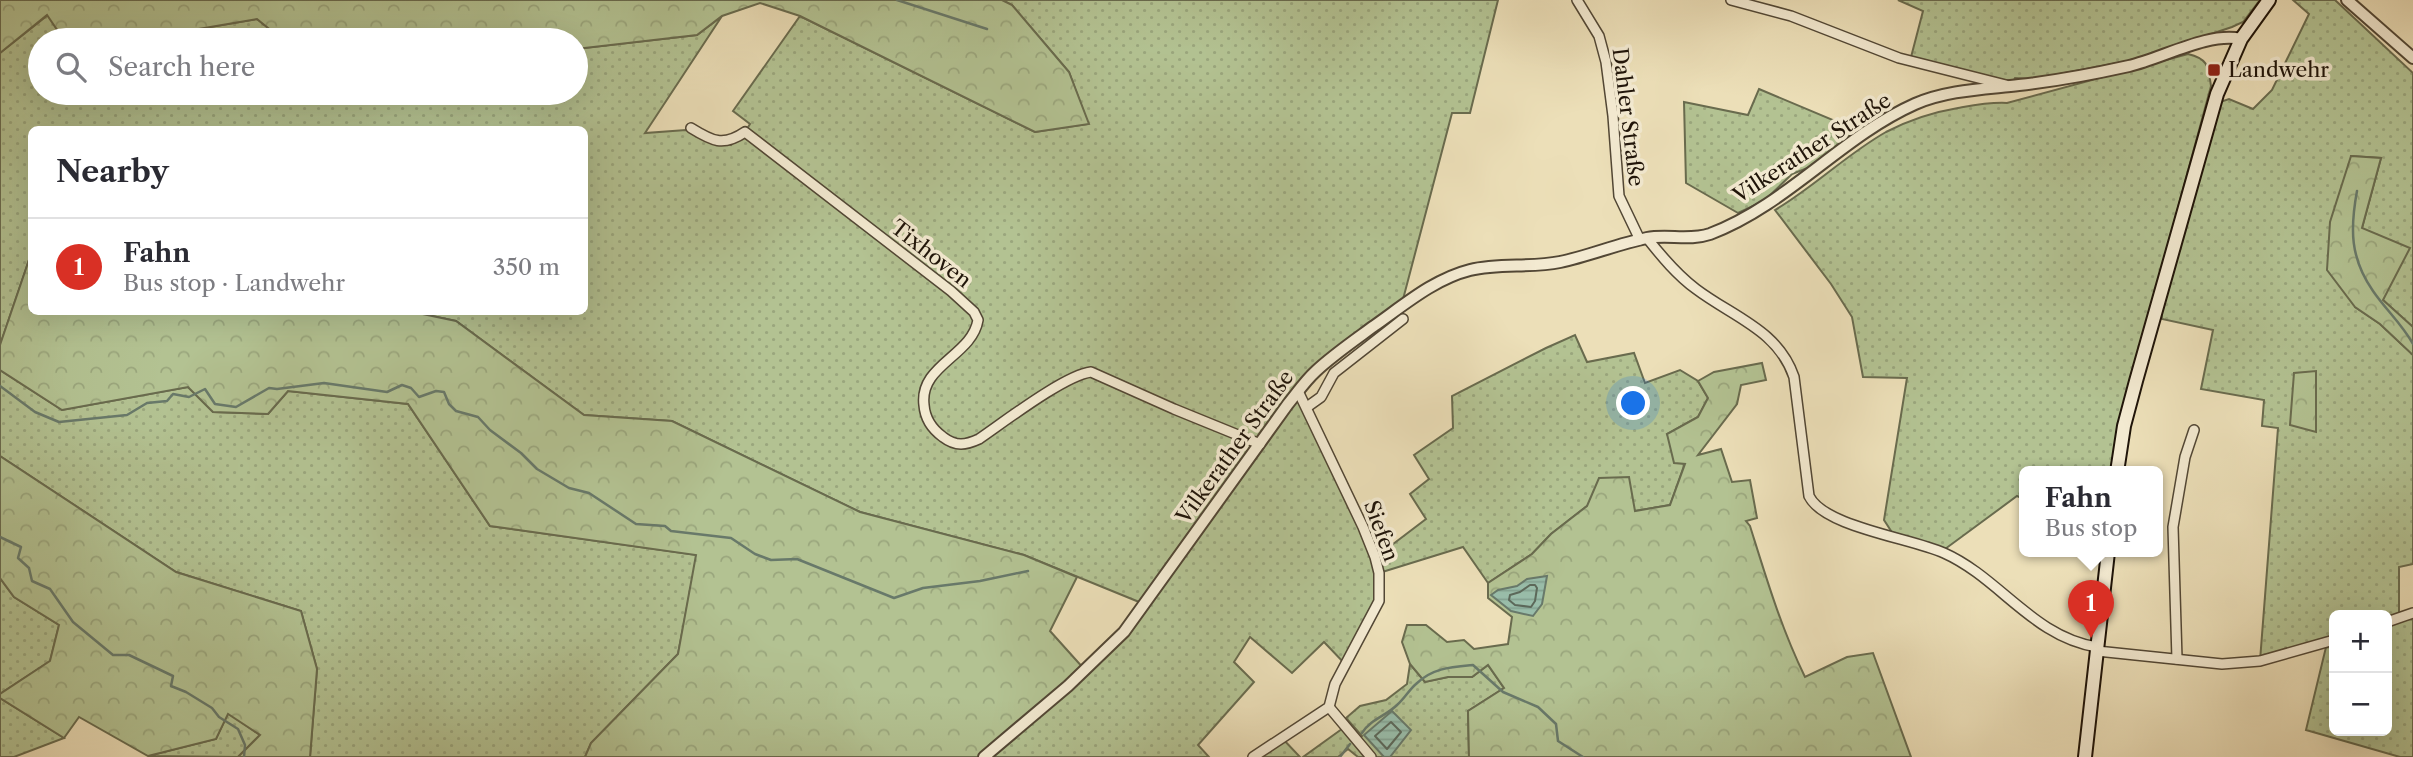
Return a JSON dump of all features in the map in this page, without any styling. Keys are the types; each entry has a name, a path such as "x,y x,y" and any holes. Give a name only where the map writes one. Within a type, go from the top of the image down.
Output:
{"main road":[{"path":"2118,466 2124,426 2136,381 2203,139 2225,71 2241,38 2269,0"},
{"path":"2085,757 2107,557"}],"street":[{"name":"Dahler Straße","path":"1577,0 1599,36 1606,62 1619,196 1643,239 1677,273 1694,288 1759,330 1781,350 1789,362 1794,377 1809,496 1820,510 1859,526 1948,555 1965,565 2044,627 2074,642 2097,649 2222,664 2260,661 2329,641"},
{"path":"1731,0 1791,16 1899,58 2011,86"},
{"path":"2347,0 2413,58"},
{"name":"Vilkerather Straße","path":"984,757 1068,686 1124,632 1298,391 1324,364 1410,301 1444,280 1484,267 1560,262 1643,239 1703,236 1746,217 1864,133 1918,103 1964,92 2073,77 2133,65 2220,38 2241,38"},
{"name":"Tixhoven","path":"691,128 712,141 731,140 746,132 951,291 974,312 978,320 973,334 939,367 927,383 923,402 928,421 955,444 965,445 979,439 1065,382 1081,373 1091,372 1260,444"},
{"path":"1307,407 1321,397 1334,373 1402,325"},
{"name":"Siefen","path":"1298,391 1367,534 1379,573 1379,601 1335,684 1329,707"},
{"path":"2177,659 2174,527 2185,457 2194,430"},
{"path":"2392,620 2413,613"},
{"path":"1252,757 1329,707 1371,757"}],"green space":[{"path":"0,0 1002,0 1012,5 1069,72 1089,124 1035,132 800,16 760,3 722,16 697,35 588,48 588,28 268,28 257,19 204,28 56,28 47,15 0,53"},
{"path":"1002,0 1498,0 1470,113 1452,113 1401,307 1299,391 1376,557 1426,519 1410,494 1429,479 1414,455 1453,428 1452,396 1575,335 1587,362 1634,353 1645,383 1680,370 1698,381 1708,398 1698,417 1667,434 1685,463 1670,505 1635,511 1587,506 1551,534 1532,554 1488,583 1463,547 1379,573 1380,591 1346,665 1324,642 1292,673 1250,637 1234,662 1254,682 1198,745 1209,757 984,757 1068,686 1144,604 1024,555 860,512 672,421 584,415 456,321 427,315 588,315 588,126 28,126 28,263 0,345 0,53 28,31 28,105 588,105 588,48 697,35 722,16 645,133 686,130 731,145 750,124 733,111 800,16 1035,132 1088,124 1069,72 1012,5"},
{"path":"1898,0 2260,0 2243,22 2232,27 2133,60 2033,79 2015,78 2011,86 1910,61 1923,11"},
{"path":"2293,0 2335,0 2413,73 2413,327 2383,300 2362,228 2381,158 2351,156 2355,307 2380,324 2413,355 2413,564 2399,567 2399,620 2413,619 2413,757 2400,757 2306,730 2327,643 2260,661 2278,428 2262,426 2264,400 2201,389 2213,330 2162,319 2161,309 2220,102 2229,99 2253,109 2272,90 2309,14"},
{"path":"48,15 56,28 32,28"},
{"path":"257,19 268,28 204,28"},
{"path":"2188,54 2204,61 2211,86 2131,381 2113,466 2019,466 2019,497 1941,552 1895,537 1884,520 1907,378 1863,377 1852,317 1831,284 1775,210 1886,132 1931,114 1989,103 2007,103"},
{"path":"1759,89 1859,131 1815,165 1792,174 1764,201 1738,213 1686,183 1684,102 1748,115"},
{"path":"2351,156 2381,158 2362,228 2410,248 2383,300 2413,327 2413,355 2380,324 2355,307 2327,270 2330,222"},
{"path":"28,263 28,315 427,315 456,321 584,415 672,421 860,512 1024,555 1077,577 1050,631 1085,670 984,757 585,757 591,743 678,654 696,555 490,526 408,404 288,391 268,414 213,412 188,387 62,410 0,370 0,345"},
{"path":"1762,363 1766,380 1741,385 1737,404 1698,455 1721,449 1732,482 1750,480 1757,518 1746,521 1750,526 1781,621 1805,677 1847,657 1873,653 1911,757 1469,757 1468,711 1504,688 1488,665 1472,677 1448,677 1425,682 1410,664 1402,642 1407,625 1426,625 1447,642 1464,640 1474,649 1508,644 1512,617 1488,598 1488,583 1532,554 1551,534 1587,506 1599,478 1629,477 1635,511 1670,505 1685,464 1674,463 1667,434 1698,417 1708,398 1698,381 1714,372"},
{"path":"0,370 62,410 188,387 213,412 268,414 288,391 408,404 490,526 697,555 678,654 591,743 585,757 310,757 317,669 301,611 176,572 0,456"},
{"path":"2316,371 2316,432 2290,425 2294,373"},
{"path":"0,456 176,572 301,611 317,669 310,757 238,757 260,735 228,714 216,739 148,756 79,717 64,738 0,698 0,694 50,661 59,625 14,597 0,578"},
{"path":"0,578 14,597 59,625 50,661 0,694"},
{"path":"1410,664 1425,682 1448,677 1472,677 1488,665 1504,688 1468,711 1469,757 1358,757 1348,749 1338,757 1303,757 1346,726 1358,740 1362,736 1346,718 1360,706 1386,700 1407,684"},
{"path":"0,698 64,738 14,757 0,757"},
{"path":"228,713 260,735 238,757 148,756 216,739"},
{"path":"1281,737 1300,757 1253,757"}],"water":[{"path":"1547,576 1542,604 1533,616 1511,611 1491,595 1498,590 1517,586 1527,579"},
{"path":"1392,711 1411,730 1390,757 1384,757 1364,735"}],"waterway":[{"path":"897,0 987,29"},
{"path":"2357,191 2353,231 2360,267 2373,291 2413,344"},
{"path":"0,386 35,412 59,422 127,415 147,403 167,401 173,394 189,397 205,389 215,404 236,407 269,388 324,383 387,392 402,385 411,388 419,397 436,391 444,392 449,404 456,411 478,417 537,469 569,488 589,493 636,524 665,526 671,531 731,538 755,554 771,560 797,559 894,598 923,588 980,581 1028,571"},
{"path":"0,537 21,547 18,558 29,568 32,581 50,589 73,622 113,655 129,655 173,676 171,686 212,708 219,717 238,729 245,745 244,757"},
{"path":"1362,733 1370,724 1400,703 1413,686 1435,671 1473,665 1503,692 1538,707 1556,724 1558,741 1583,757"},
{"path":"1340,757 1350,744"}],"place":[{"name":"Landwehr","path":"2214,70"},
{"name":"Fahn","path":"2091,638"}]}
